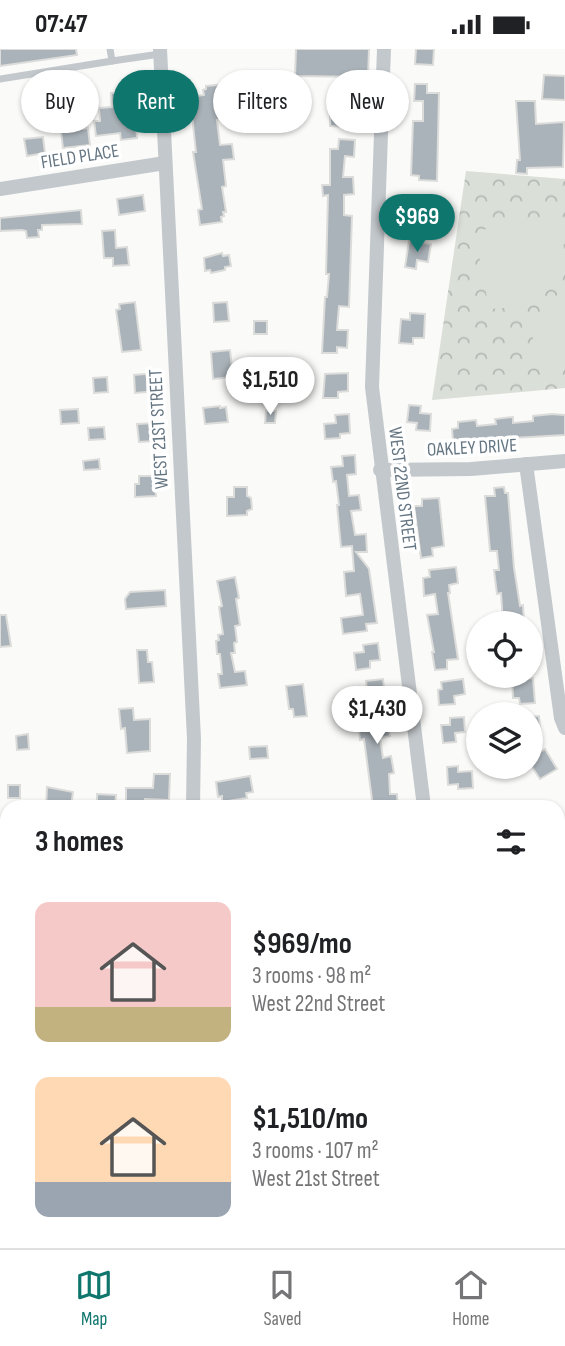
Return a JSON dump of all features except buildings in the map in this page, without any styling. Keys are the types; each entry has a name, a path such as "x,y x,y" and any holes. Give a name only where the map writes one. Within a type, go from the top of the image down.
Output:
{"street":[{"name":"WEST 22ND STREET","path":"383,49 372,374 380,470 423,800"},
{"name":"WEST 21ST STREET","path":"160,51 194,739 192,800"},
{"name":"FIELD PLACE","path":"0,189 165,163"},
{"name":"OAKLEY DRIVE","path":"380,470 471,469 565,461"},
{"path":"526,464 561,718 565,728"}],"lane":[{"path":"110,49 111,61"},
{"path":"0,79 160,51"}],"green space":[{"path":"466,171 565,179 565,388 432,400"},
{"path":"556,216 564,248 554,284 525,307 489,309 476,239 481,230"},
{"path":"565,291 565,367 537,367 532,332 550,299"}]}
